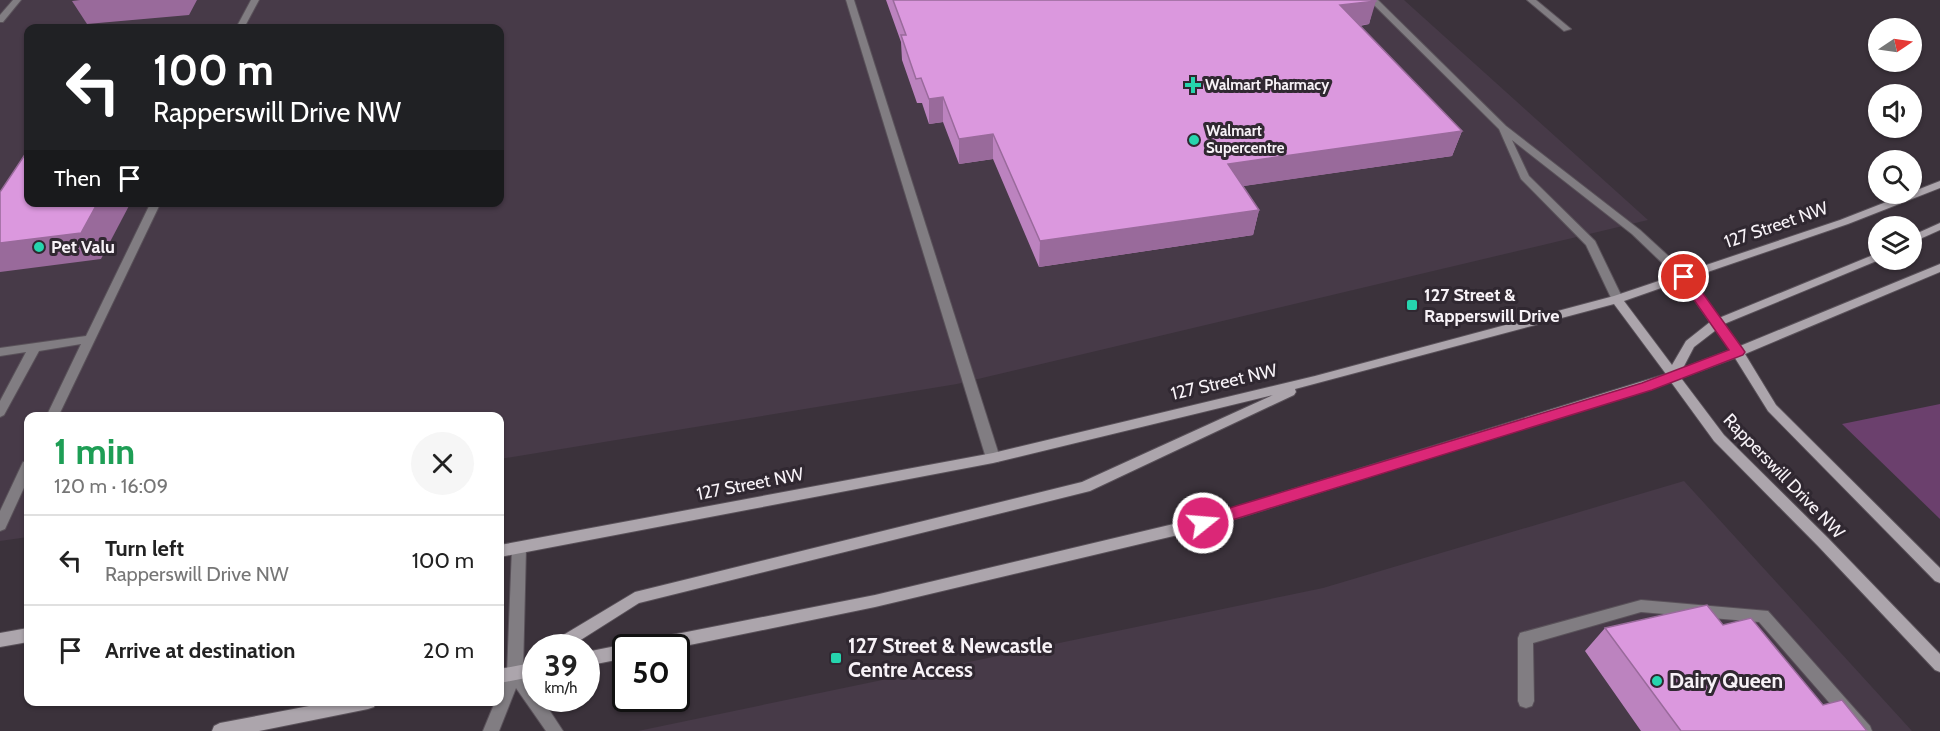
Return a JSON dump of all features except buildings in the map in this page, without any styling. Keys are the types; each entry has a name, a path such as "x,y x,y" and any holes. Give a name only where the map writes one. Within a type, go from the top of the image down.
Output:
{"main road":[{"name":"127 Street NW","path":"504,550 993,458 1315,380 1617,299 1844,222 1940,184"},
{"path":"1922,235 1940,226"},
{"path":"1672,377 1690,344 1717,323 1868,260"},
{"path":"690,638 875,601 1203,523 1547,418 1672,377 1940,268"},
{"path":"1684,277 1738,352 1772,408 1940,577"},
{"name":"Rapperswill Drive NW","path":"1617,299 1672,377 1719,438 1823,542 1940,665"},
{"path":"577,634 635,598 1085,487 1315,380"},
{"path":"0,640 24,636"},
{"path":"507,675 522,667"},
{"path":"507,675 522,672"},
{"path":"220,731 348,706"}],"lane":[{"path":"0,20 17,0"},
{"path":"242,24 255,0"},
{"path":"850,0 993,458"},
{"path":"1373,0 1503,128 1636,232 1684,277"},
{"path":"1531,0 1567,29"},
{"path":"1503,128 1525,177 1591,243 1617,299"},
{"path":"54,412 154,207"},
{"path":"0,352 90,339"},
{"path":"0,412 35,347"},
{"path":"0,525 24,474"},
{"path":"519,548 507,675 555,731"},
{"path":"1526,701 1525,638 1641,606 1763,616 1864,731"},
{"path":"491,731 498,706"}],"shaded area":[{"path":"0,0 1404,0 1648,220 957,384 504,458 504,412 24,412 24,538 0,541"},
{"path":"1940,404 1940,519 1842,424"},
{"path":"1684,481 1912,731 638,731 1323,588"}],"place":[{"name":"Walmart Pharmacy","path":"1193,85"},
{"name":"Walmart Supercentre","path":"1194,140"},
{"name":"Pet Valu","path":"39,247"},
{"name":"127 Street & Rapperswill Drive","path":"1412,305"},
{"name":"127 Street & Newcastle Centre Access","path":"836,658"},
{"name":"Dairy Queen","path":"1657,681"}],"route":[{"path":"1203,523 1647,386 1738,352 1684,277"}]}
